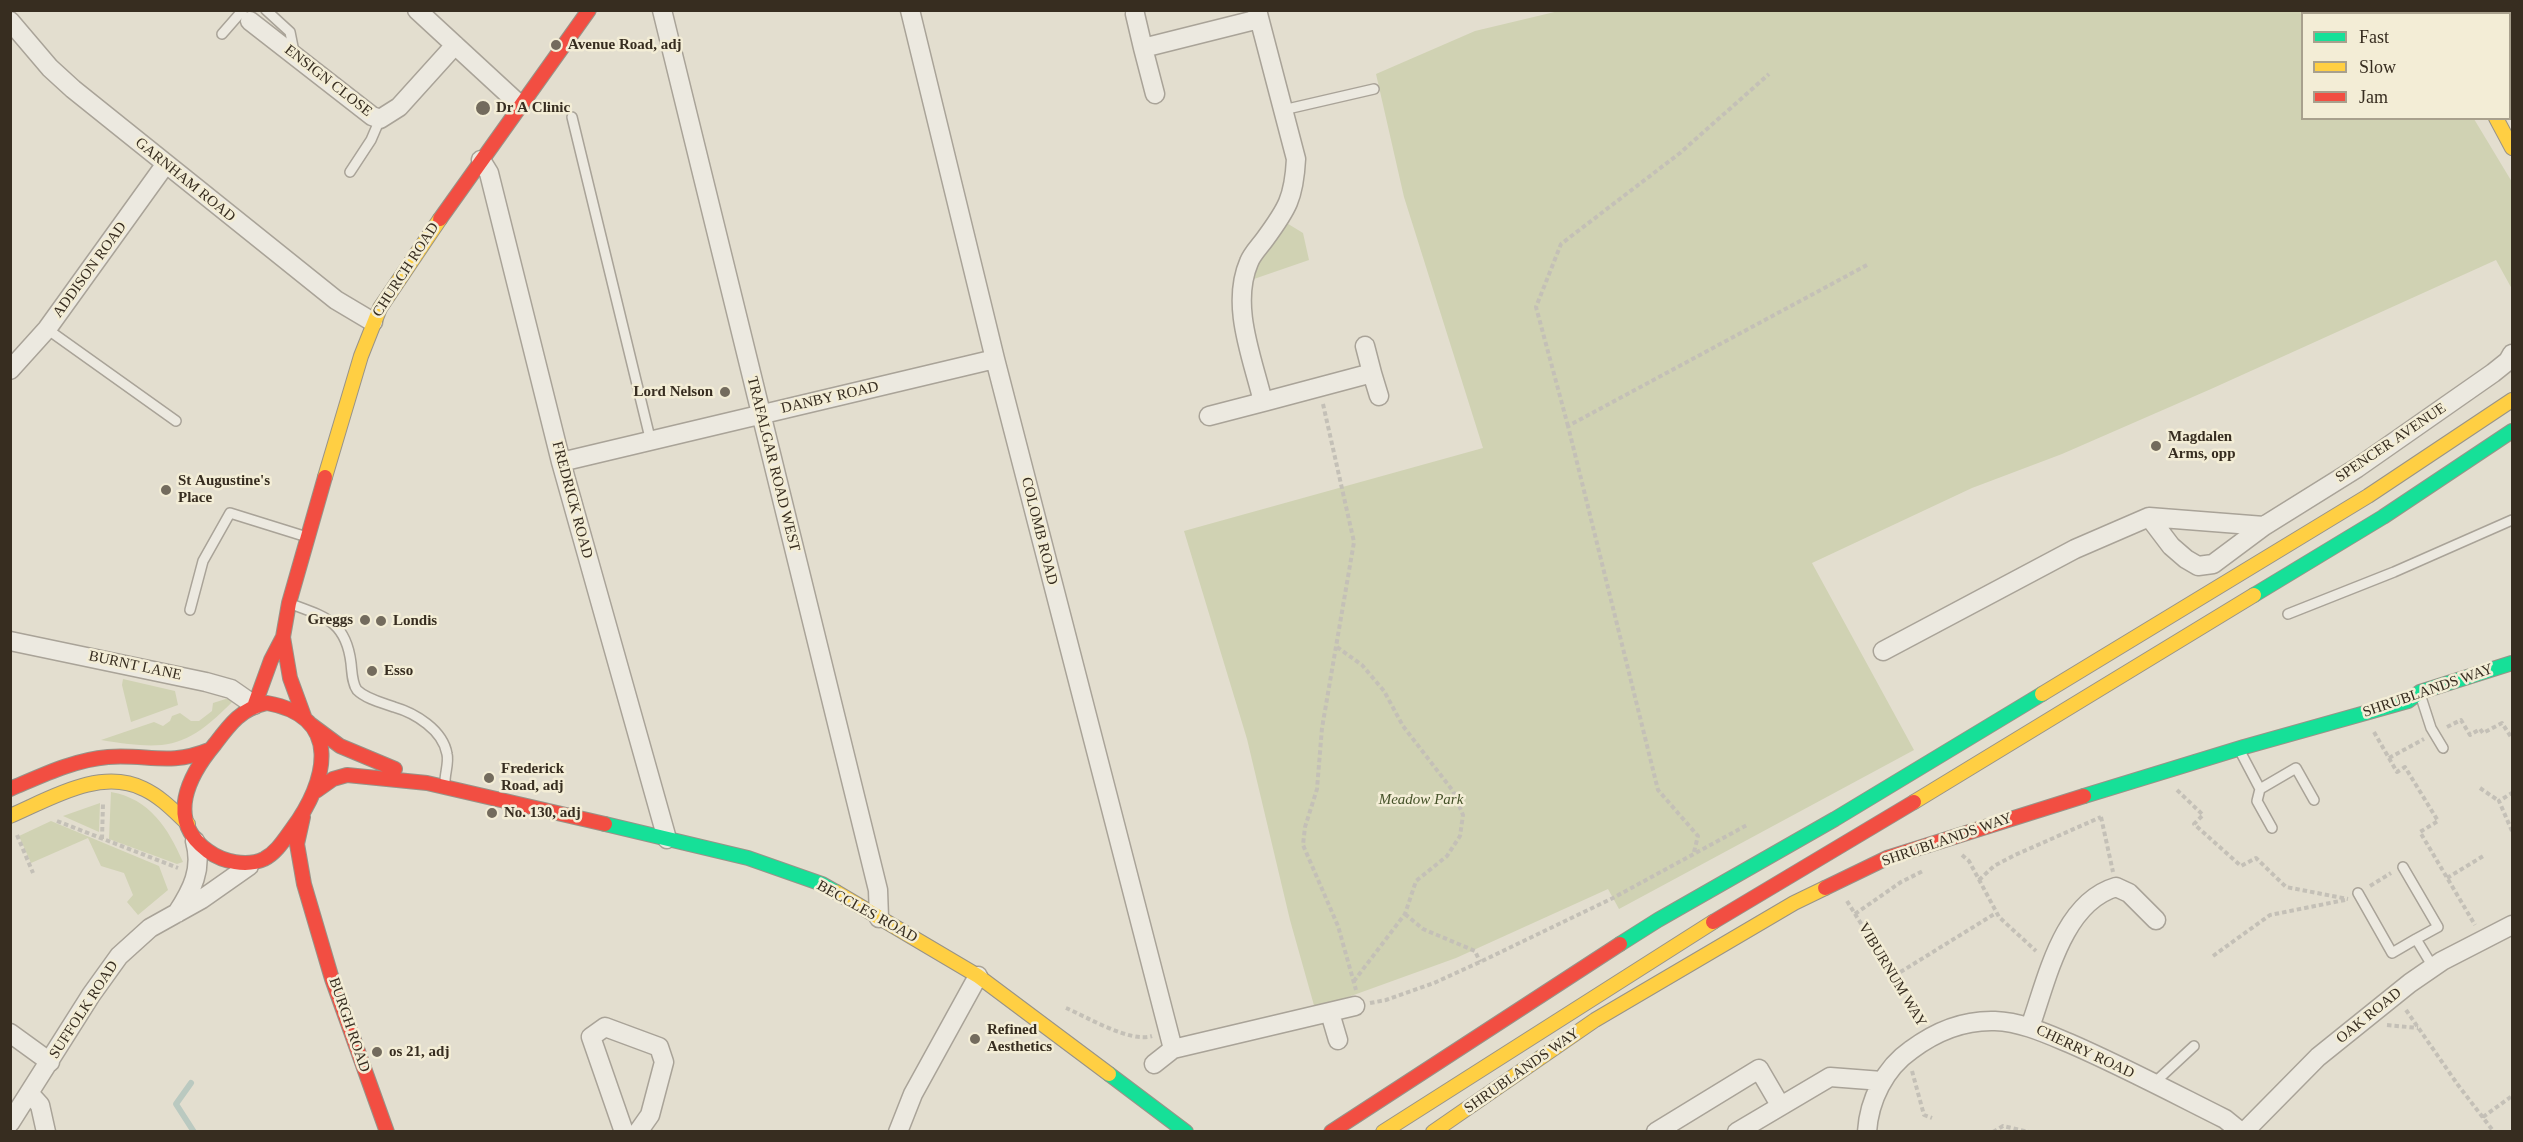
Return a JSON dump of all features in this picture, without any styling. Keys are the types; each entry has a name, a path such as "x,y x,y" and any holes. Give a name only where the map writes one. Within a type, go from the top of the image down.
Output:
{"main road":[{"name":"CHURCH ROAD","path":"282,637 289,603 354,376 373,322 399,277 589,10"},
{"path":"2497,120 2512,148"},
{"path":"1330,1131 1658,920 1835,819 2289,545 2368,496 2512,400"},
{"path":"1383,1131 1675,944 1840,847 2383,517 2512,431"},
{"path":"254,705 282,637"},
{"path":"10,816 98,782 118,781 146,789 165,802 202,846 211,853 236,862 264,862 304,814 316,790 323,764 323,753 317,737 306,721 290,678 282,637"},
{"name":"SHRUBLANDS WAY","path":"1433,1131 1595,1020 1804,898 1887,858 2240,748 2408,701 2420,692 2512,663"},
{"path":"190,829 185,796 190,779 232,720 254,705 280,705 293,710 306,721"},
{"name":"BECCLES ROAD","path":"306,721 340,746 427,783"},
{"path":"10,789 95,759 119,757 177,761 195,757 209,750"},
{"name":"BECCLES ROAD","path":"316,790 333,779 347,775 444,786 748,858 822,884 978,976 1186,1131"},
{"name":"BURGH ROAD","path":"304,814 298,833 298,856 313,917 387,1131"},
{"name":"BURGH ROAD","path":"289,875 313,917"},
{"path":"1158,1110 1163,1131"}],"street":[{"path":"417,10 520,105"},
{"name":"TRAFALGAR ROAD WEST","path":"662,10 878,891 879,918"},
{"name":"COLOMB ROAD","path":"910,10 994,359 1173,1050"},
{"path":"1135,14 1155,94"},
{"path":"1143,48 1258,15 1296,159 1295,185 1287,208 1249,261 1242,286 1241,309 1263,402"},
{"name":"ENSIGN CLOSE","path":"247,16 372,116 380,119 399,107 455,45"},
{"name":"GARNHAM ROAD","path":"10,21 50,68 165,165 336,300 373,322"},
{"name":"FREDRICK ROAD","path":"481,160 489,173 561,462 667,839"},
{"name":"ADDISON ROAD","path":"10,370 47,329 165,165"},
{"path":"1365,346 1379,396"},
{"name":"SPENCER AVENUE","path":"2149,517 2172,546 2186,559 2198,566 2213,564 2264,526 2357,468 2493,373 2508,361 2512,354"},
{"name":"DANBY ROAD","path":"561,462 994,359"},
{"path":"1209,416 1319,389 1372,373"},
{"path":"1883,651 2075,549 2149,517 2264,526"},
{"name":"BURNT LANE","path":"10,641 206,681 231,689 254,705"},
{"path":"176,915 196,875 198,855 190,829"},
{"name":"SUFFOLK ROAD","path":"10,1123 91,995 119,956 150,928 264,862"},
{"path":"2030,1027 2065,931 2093,898 2116,887 2129,893 2156,920"},
{"name":"OAK ROAD","path":"2242,1131 2318,1057 2396,994 2433,968 2512,925"},
{"path":"898,1131 914,1094 978,976"},
{"path":"1154,1064 1173,1050 1355,1006"},
{"path":"1330,1013 1338,1040"},
{"name":"CHERRY ROAD","path":"1867,1131 1872,1105 1882,1081 1897,1060 1929,1036 1954,1027 1995,1021 2030,1027 2097,1055 2225,1119 2242,1131"},
{"path":"624,1131 591,1036 605,1027 658,1047 664,1062 650,1115 638,1131"},
{"path":"10,1033 50,1062"},
{"path":"1656,1131 1759,1069 1780,1105"},
{"path":"1737,1131 1830,1077 1882,1081"},
{"path":"30,1094 40,1105 46,1131"}],"lane":[{"path":"266,10 290,32 295,54"},
{"path":"222,34 247,16"},
{"path":"1283,110 1374,89"},
{"path":"572,117 651,442"},
{"path":"350,172 371,140 380,119"},
{"path":"47,329 176,421"},
{"path":"190,610 202,561 230,513 308,537"},
{"path":"2288,614 2394,572 2512,520"},
{"path":"289,603 326,616 341,631 350,652 354,684 357,690 382,703 401,709 430,725 447,753 444,786"},
{"path":"2420,692 2434,734 2443,748"},
{"path":"2240,748 2260,789 2257,801 2272,828"},
{"path":"2260,789 2296,768 2314,800"},
{"path":"2358,893 2392,953 2438,927 2403,867"},
{"path":"2416,939 2433,968"},
{"path":"2153,1084 2194,1046"}],"path":[{"path":"1694,853 1698,836 1658,790 1568,426 1536,308 1561,244 1680,153 1769,74"},
{"path":"1568,426 1867,265"},
{"path":"1319,389 1354,543 1322,728 1317,789 1305,827 1303,845 1338,926 1357,994 1355,1006 1386,1000 1424,987 1480,962 1613,898 1747,825"},
{"path":"1337,647 1362,665 1384,692 1403,726 1453,791 1463,815 1460,836 1447,856 1416,881 1405,914 1354,981"},
{"path":"2363,714 2397,772 2405,767 2438,820 2420,832 2483,940"},
{"path":"2389,758 2461,720 2470,735 2480,729 2483,733 2502,723 2511,738"},
{"path":"2159,773 2202,815 2194,824 2241,866 2256,858 2286,887 2349,899"},
{"path":"98,782 104,798 102,839"},
{"path":"2480,788 2499,801 2512,831"},
{"path":"2096,792 2116,887"},
{"path":"2499,801 2512,794"},
{"path":"1979,880 1994,866 2015,855 2102,817"},
{"path":"20,842 33,873"},
{"path":"1957,854 1964,855 1970,861 1996,913 2052,965"},
{"path":"2447,878 2485,855"},
{"path":"2213,956 2270,915 2349,899 2403,867"},
{"name":"VIBURNUM WAY","path":"1929,868 1901,882 1855,914 1920,1017 1929,1036"},
{"path":"1894,976 1996,913"},
{"path":"1405,914 1423,929 1475,951 1480,962"},
{"path":"2396,994 2458,1085 2494,1131"},
{"path":"1059,1005 1124,1034 1146,1038 1167,1032"},
{"path":"1911,1070 1924,1115 1932,1118"},
{"path":"2483,1117 2512,1096"},
{"path":"1994,1131 2002,1126 2029,1131"}],"green space":[{"name":"Meadow Park","path":"1563,10 2410,11 2301,12 2301,120 2475,120 2512,182 2512,289 2496,260 2062,454 1972,488 1812,563 1914,750 1619,909 1608,889 1456,958 1315,1009 1290,920 1247,739 1184,531 1483,448 1404,197 1376,74 1475,31"},
{"path":"1285,222 1303,233 1309,260 1251,280 1254,264"},
{"path":"123,679 175,691 178,705 131,722 122,685"},
{"path":"232,697 234,700 217,716 188,737 175,743 143,745 101,740 154,722 163,726 170,721 172,716 180,713 191,721 199,721 212,711 213,703"},
{"path":"111,792 137,801 147,808 164,827 183,862 177,864 109,839"},
{"path":"100,803 99,832 63,816"},
{"path":"51,821 159,866 168,890 138,915 127,902 133,895 124,873 101,866 88,838 31,863 19,836"}],"waterway":[{"path":"191,1083 176,1104 194,1132"}],"traffic: fast":[{"path":"2254,595 2383,517 2512,431"},
{"path":"2084,796 2244,747 2408,701 2420,692 2512,663"},
{"path":"1620,944 1835,819 2042,694"},
{"path":"605,824 748,858 822,884 836,892"},
{"path":"1109,1074 1186,1132"}],"traffic: slow":[{"path":"2497,120 2512,148"},
{"path":"325,477 361,356 380,308 440,219"},
{"path":"2042,694 2368,496 2512,400"},
{"path":"1914,802 2254,595"},
{"path":"10,816 58,794 93,783 110,782 127,783 150,792 188,824"},
{"path":"1433,1132 1595,1020 1794,903 1825,888"},
{"path":"836,892 978,976 1109,1074"},
{"path":"1383,1132 1713,922"}],"traffic: jam":[{"path":"440,219 589,10"},
{"path":"255,704 271,660 283,637 289,603 325,477"},
{"path":"283,637 290,678 305,719"},
{"path":"267,703 292,711 308,722 318,737 322,754 320,772 304,811 276,850 264,859 243,863 214,855 195,839 187,826 184,812 186,798 197,769 226,730 250,709 267,703"},
{"path":"309,723 340,746 395,769"},
{"path":"10,789 82,761 122,756 182,757 209,750"},
{"path":"316,791 333,779 347,775 427,783 605,824"},
{"path":"1825,888 1887,858 2084,796"},
{"path":"1713,922 1914,802"},
{"path":"303,817 297,844 304,884 332,979 387,1132"},
{"path":"1331,1132 1620,944"}],"place":[{"name":"Avenue Road, adj","path":"556,45"},
{"name":"Dr A Clinic","path":"483,108"},
{"name":"Lord Nelson","path":"725,392"},
{"name":"Magdalen Arms, opp","path":"2156,446"},
{"name":"St Augustine's Place","path":"166,490"},
{"name":"Greggs","path":"365,620"},
{"name":"Londis","path":"381,621"},
{"name":"Esso","path":"372,671"},
{"name":"Frederick Road, adj","path":"489,778"},
{"name":"No. 130, adj","path":"492,813"},
{"name":"Refined Aesthetics","path":"975,1039"},
{"name":"os 21, adj","path":"377,1052"}]}
